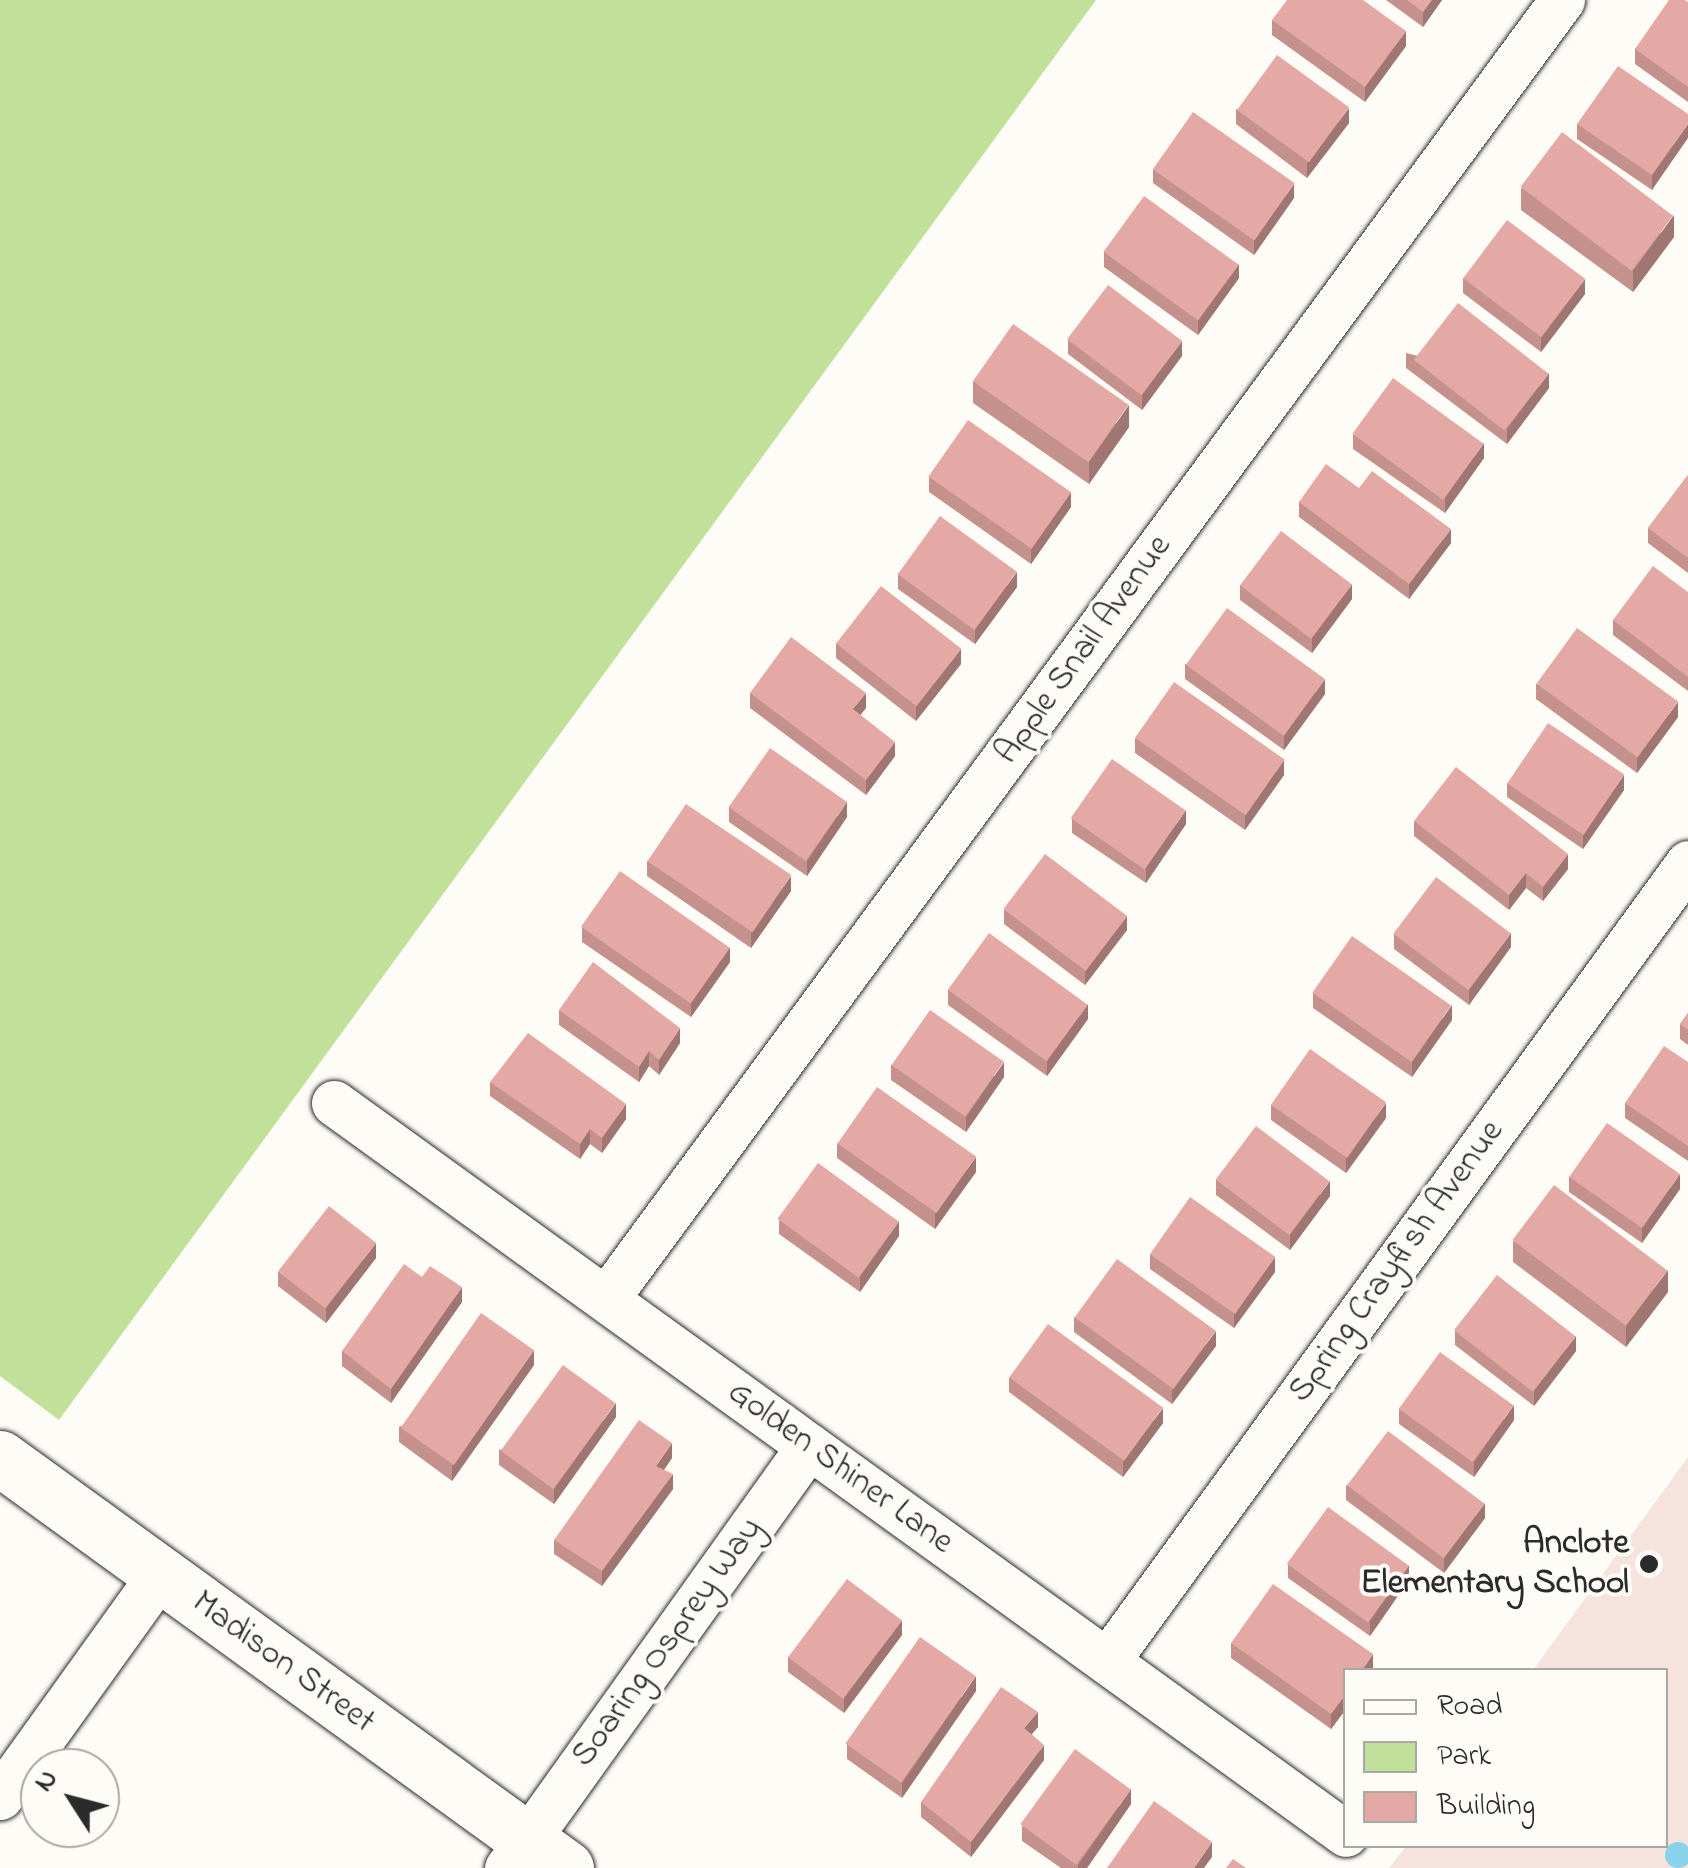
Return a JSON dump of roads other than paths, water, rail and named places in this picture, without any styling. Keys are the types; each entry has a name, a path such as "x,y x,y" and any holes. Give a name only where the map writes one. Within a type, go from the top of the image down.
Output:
{"street":[{"name":"Apple Snail Avenue","path":"606,1299 1562,0"},
{"name":"Spring Crayfish Avenue","path":"1106,1661 1688,863"},
{"name":"Golden Shiner Lane","path":"334,1103 1343,1832"},
{"name":"Soaring Osprey Way","path":"534,1859 809,1446"},
{"name":"Madison Street","path":"0,1458 160,1574 534,1859"},
{"path":"0,1798 160,1574"}],"water":[{"path":"1678,1842 1687,1846 1687,1864 1678,1868 1669,1864 1665,1855 1669,1846"}],"place":[{"name":"Anclote Elementary School","path":"1649,1564"}]}
